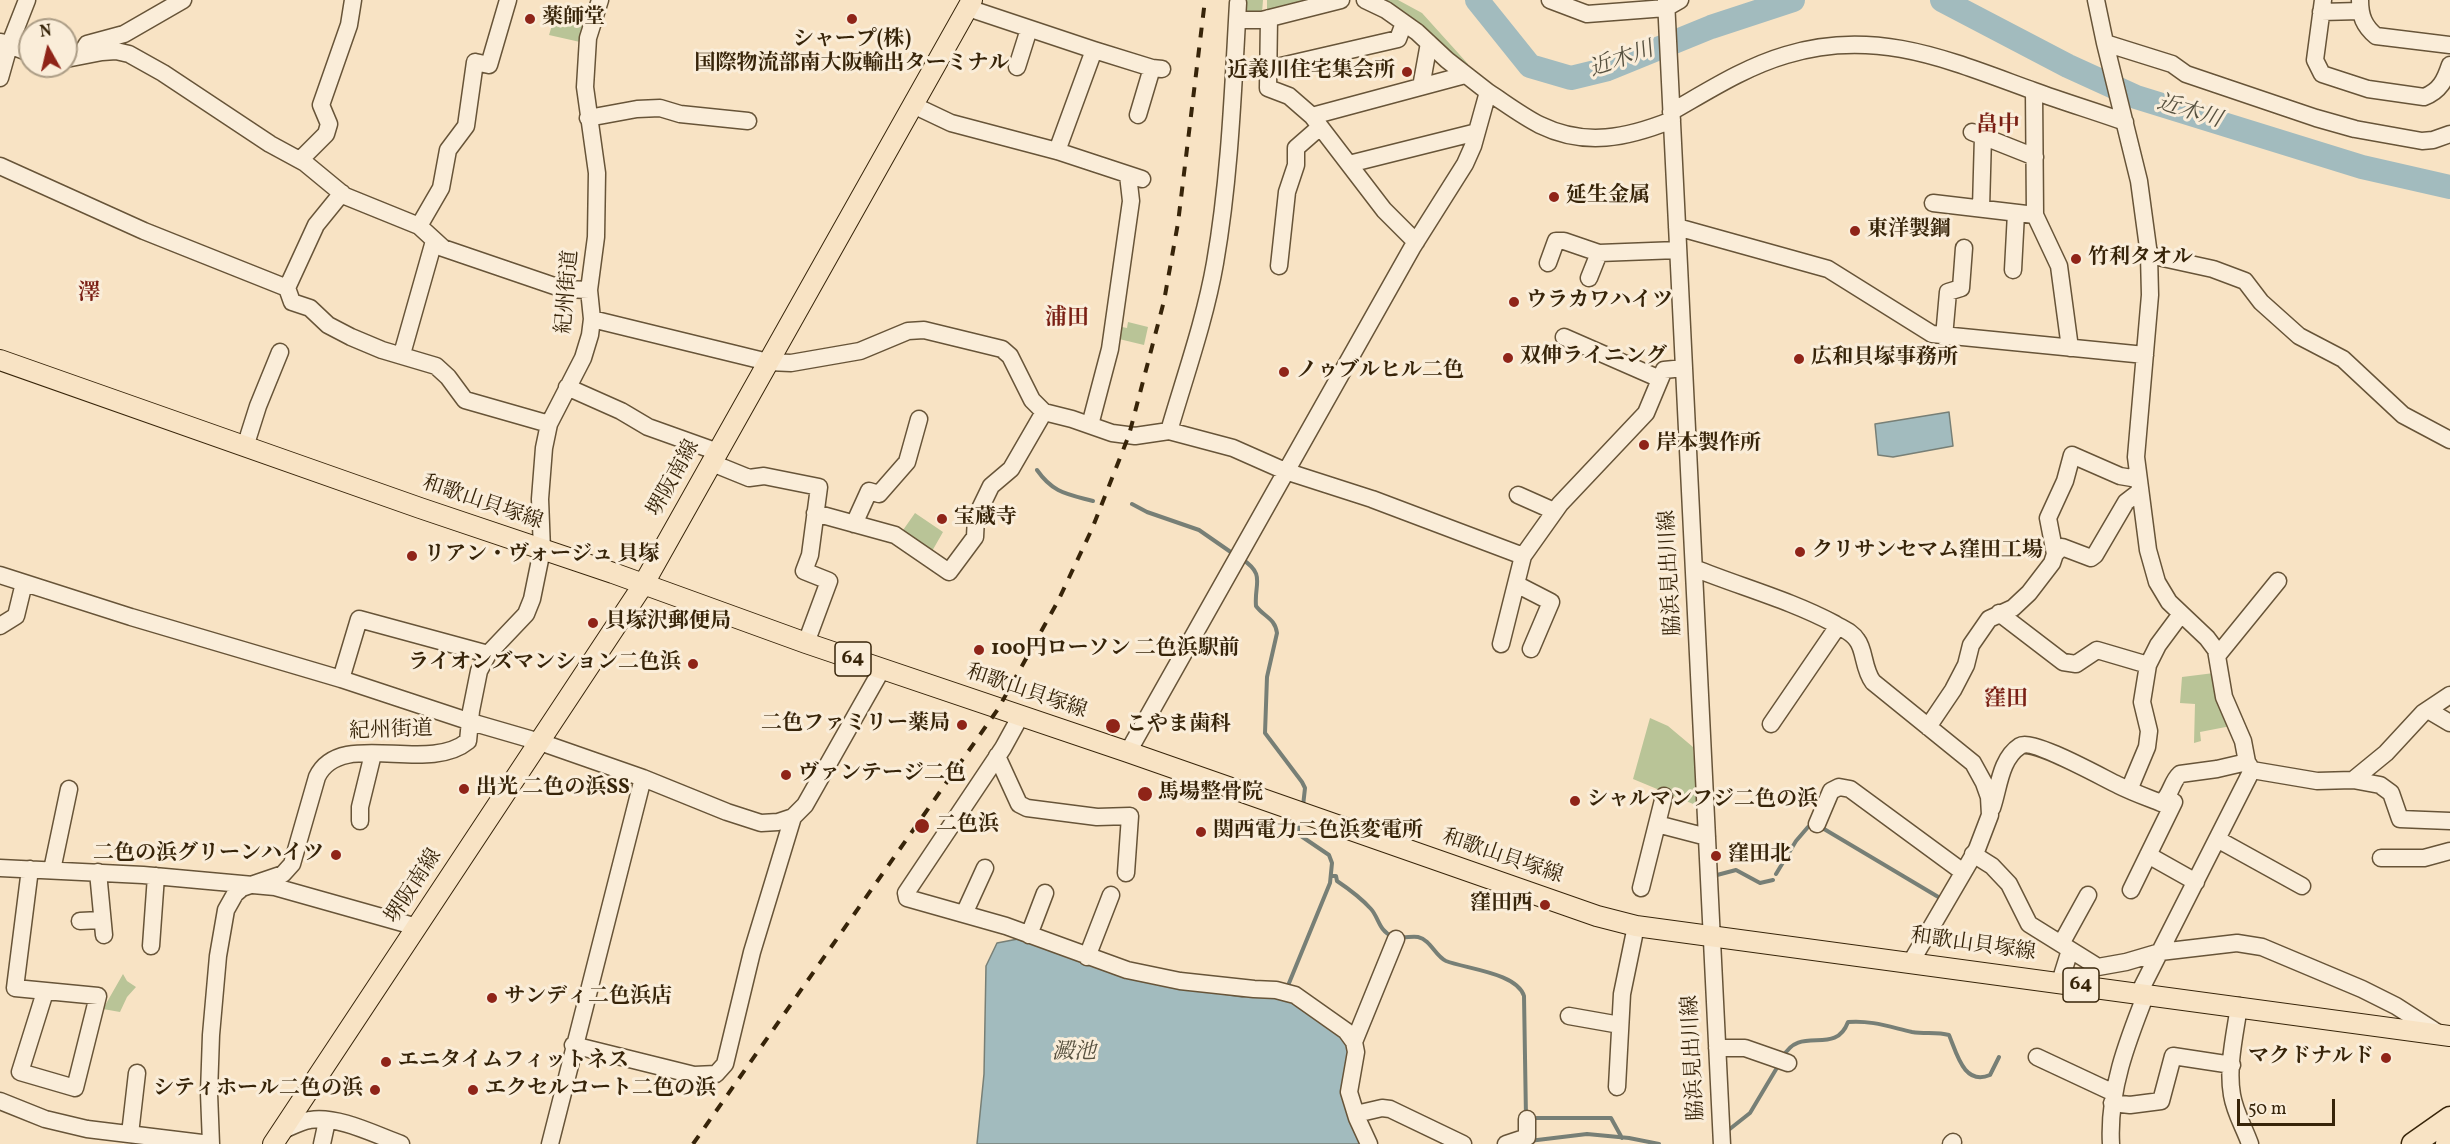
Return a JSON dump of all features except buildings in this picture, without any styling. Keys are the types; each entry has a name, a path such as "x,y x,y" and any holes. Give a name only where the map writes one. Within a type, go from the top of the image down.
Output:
{"highway":[{"path":"2413,1144 2450,1118"}],"main road":[{"name":"堺阪南線","path":"278,1137 643,585 970,4"},
{"name":"和歌山貝塚線","path":"0,360 806,643 1128,752 1537,897 1636,926 2445,1035"}],"street":[{"path":"0,78 5,44 27,0"},
{"path":"78,52 87,44 124,34 183,0"},
{"path":"300,160 326,134 328,124 321,105 349,25 353,0"},
{"path":"419,226 441,188 448,150 466,126 475,62 489,65 507,0"},
{"name":"紀州街道","path":"210,1144 211,1035 226,909 235,894 242,888 284,874 292,864 322,766 337,756 357,753 424,756 447,753 468,741 479,671 488,654 526,614 532,599 542,550 540,500 544,448 549,424 583,358 592,319 589,290 596,237 597,173 585,87 588,38 600,0"},
{"path":"1169,431 1191,359 1214,265 1223,205 1238,11 1269,18 1341,0"},
{"path":"1365,0 1386,10 1429,43 1465,75 1540,125 1585,137 1620,137 1638,133 1671,112 1764,62 1835,44 1892,47 1937,56 2034,91 2124,119"},
{"path":"1550,0 1587,14 1671,3"},
{"path":"2096,0 2139,181 2149,255 2150,295 2136,457 2148,550 2157,582 2169,603 2207,638 2217,656 2224,697 2243,741 2250,766 2217,839 2160,952 2143,993 2113,1098 2111,1144"},
{"name":"脇浜見出川線","path":"1671,3 1671,112 1722,1139"},
{"path":"970,4 1029,29 1157,68 1138,115"},
{"path":"2450,45 2376,36 2367,29 2360,5 2322,6 2315,60 2322,74 2368,89 2424,98 2443,84 2450,65"},
{"path":"1269,18 1268,88 1293,98 1316,122 1384,210 1416,242"},
{"path":"1268,69 1398,39 1404,23"},
{"path":"1017,67 1029,29"},
{"path":"1421,87 1429,43"},
{"path":"2106,46 2172,64 2186,74 2355,129 2422,141 2450,134"},
{"path":"1057,151 1094,50"},
{"path":"78,57 116,51 129,54 163,73 270,144 300,160 342,193 419,226 443,248 563,289 589,290"},
{"path":"1279,266 1287,192 1296,165 1296,148 1316,122 1465,75"},
{"path":"2034,91 2035,215 2059,266 2070,348"},
{"path":"1128,752 1416,242 1465,164 1488,92"},
{"path":"913,105 951,123 1057,151 1135,177 1110,349 1090,424"},
{"path":"588,118 637,109 660,108 680,114 748,121"},
{"path":"1349,164 1477,132"},
{"path":"1981,208 1977,134 2035,157"},
{"path":"0,166 144,231 287,288"},
{"path":"342,193 316,225 287,288 292,302 310,308 328,325 340,332 382,350 402,354 436,366 448,376 465,400 549,424"},
{"path":"1933,203 2035,215"},
{"path":"2013,270 2016,213"},
{"path":"1677,227 1828,269 1932,334 1944,337 2145,355"},
{"path":"402,354 434,241"},
{"path":"1548,263 1556,241 1564,241 1599,253 1678,250"},
{"path":"1944,337 1948,292 1967,288 1964,248"},
{"path":"1590,278 1599,253"},
{"path":"2149,255 2213,269 2245,281 2261,302 2299,336 2343,359 2403,415 2450,440"},
{"path":"592,319 768,362 791,363 827,358 860,351 908,331 924,330 1002,349 1010,356 1032,400 1044,412 1090,424 1112,433 1135,436 1169,431 1233,448 1285,471 1372,499 1523,556"},
{"path":"1572,336 1615,353 1660,379"},
{"path":"245,447 258,406 280,352"},
{"path":"1501,644 1523,556 1554,511 1646,413 1664,370 1684,368"},
{"path":"567,387 715,457 749,478 764,476 819,487 810,555 804,571 829,581 806,643"},
{"path":"815,513 895,535 949,572 975,537 976,517 991,486 1011,469 1044,412"},
{"path":"854,524 869,490 879,494 907,462 919,419"},
{"path":"2055,554 2048,518 2065,481 2072,455 2138,485"},
{"path":"1928,727 1953,690 1966,665 1971,645 1989,620 2013,608 2029,593 2062,547 2086,558 2096,555 2138,485"},
{"path":"1518,495 1554,511"},
{"path":"1694,568 1785,600 1851,633 1860,642 1868,676 1873,682 1973,763 1989,797 1990,815"},
{"path":"0,575 540,742 761,823 778,822 794,817"},
{"path":"2217,656 2278,581"},
{"path":"0,626 16,616 24,582"},
{"path":"1516,584 1551,602 1531,649"},
{"path":"1999,614 2063,662 2076,664 2097,650 2148,665"},
{"path":"2129,790 2147,747 2149,730 2142,702 2148,665 2158,645 2181,614"},
{"path":"341,679 359,620 488,654"},
{"path":"1771,724 1838,626"},
{"path":"573,1045 694,1075 716,1074 725,1064 752,952 794,817 805,805 882,669"},
{"path":"2353,780 2386,753 2428,710 2450,695"},
{"path":"2428,710 2450,723"},
{"path":"1020,717 997,756 906,893 907,898 1029,935 1127,970 1203,984 1276,990 1295,995 1346,1031 1354,1042 1356,1052 1349,1092 1369,1144"},
{"path":"1911,962 1973,854 1990,815 2002,771 2020,746 2025,745 2047,751 2161,803 2166,799 2176,777 2180,774 2250,766 2318,781 2353,780 2380,785 2391,793 2400,819 2450,822"},
{"path":"360,821 360,807 373,754"},
{"path":"997,756 1019,804 1028,808 1097,817 1130,816 1126,873"},
{"path":"1979,772 2002,771"},
{"path":"550,1144 573,1045 643,778"},
{"path":"1817,824 1832,791 1839,787 1850,789 1963,872"},
{"path":"52,870 69,789"},
{"path":"1641,888 1664,796"},
{"path":"2131,890 2174,802 2166,799"},
{"path":"1658,824 1707,837"},
{"path":"2217,839 2302,886"},
{"path":"2381,858 2424,858 2450,851"},
{"path":"1973,854 1992,866 2009,884 2029,924 2098,967 2160,952 2236,943 2262,947 2362,989 2445,1035"},
{"path":"2148,855 2196,882"},
{"path":"0,868 156,876 275,887 417,927"},
{"path":"964,914 985,868"},
{"path":"30,869 15,988 98,996 75,1088 20,1072 45,992"},
{"path":"80,921 102,927 98,872"},
{"path":"151,946 156,876"},
{"path":"1029,935 1045,893"},
{"path":"1087,957 1111,895"},
{"path":"2060,982 2065,947 2088,895"},
{"path":"1617,1087 1622,994 1636,926"},
{"path":"1354,1042 1396,939"},
{"path":"2239,1006 2231,1094 2236,1114 2250,1144"},
{"path":"1569,1016 1620,1025"},
{"path":"1717,1048 1745,1048 1788,1063"},
{"path":"2037,1057 2130,1105 2161,1101 2173,1056 2232,1065"},
{"path":"130,1134 137,1073"},
{"path":"0,1101 45,1119 67,1124 210,1144"},
{"path":"1356,1114 1382,1108 1390,1109 1463,1144"},
{"path":"278,1137 310,1119 352,1124 402,1144"},
{"path":"1506,1144 1527,1137 1527,1119"},
{"path":"322,1144 327,1121"}],"green space":[{"path":"1245,0 1263,0 1262,13 1245,13"},
{"path":"1267,0 1325,0 1267,15"},
{"path":"1373,0 1398,0 1422,13 1468,64 1466,73"},
{"path":"554,19 583,25 580,42 549,35"},
{"path":"1128,322 1148,327 1144,345 1119,339 1122,327 1127,328"},
{"path":"915,513 943,532 931,553 901,533"},
{"path":"2214,673 2231,726 2200,732 2201,741 2194,743 2195,704 2180,703 2182,677"},
{"path":"1650,718 1668,726 1693,747 1698,806 1633,779"},
{"path":"123,974 127,981 136,987 127,997 120,1012 103,1009"}],"water":[{"path":"1949,412 1953,446 1893,457 1878,455 1875,424"},
{"name":"澱池","path":"1023,938 1186,988 1242,997 1268,993 1284,994 1343,1037 1351,1048 1363,1144 977,1144 984,1074 986,966 997,943"}],"waterway":[{"name":"近木川","path":"1477,0 1530,66 1571,78 1608,69 1711,27 1793,0"},
{"name":"近木川","path":"1942,0 2068,66 2136,97 2362,167 2450,187"},
{"path":"1037,470 1055,488 1093,501"},
{"path":"1132,504 1147,512 1199,530 1235,555"},
{"path":"1242,559 1256,575 1256,606 1272,621 1277,633 1267,677 1265,733 1302,782 1305,788 1303,806"},
{"path":"1287,988 1330,883 1332,863 1329,855 1298,834 1298,820"},
{"path":"1819,826 1940,898"},
{"path":"1776,874 1796,841 1808,827"},
{"path":"1717,875 1736,870 1760,883 1773,880"},
{"path":"1332,876 1336,876 1337,881 1367,905 1384,931 1392,936"},
{"path":"1399,937 1422,939 1446,961 1502,977 1520,988 1524,996 1526,1118 1611,1118 1622,1138"},
{"path":"1783,1057 1790,1047 1798,1043 1835,1038 1848,1022 1865,1022 1912,1032 1949,1035 1963,1066 1974,1076 1990,1075 1999,1057"},
{"path":"1726,1132 1750,1113 1778,1066"},
{"path":"1529,1141 1587,1134 1629,1138 1659,1144"}],"railway":[{"path":"693,1144 998,709 1058,601 1092,529 1129,435 1164,301 1178,223 1205,0"}],"place":[{"name":"薬師堂","path":"530,19"},
{"name":"シャープ(株) 国際物流部南大阪輸出ターミナル","path":"852,19"},
{"name":"近義川住宅集会所","path":"1407,72"},
{"name":"延生金属","path":"1554,197"},
{"name":"東洋製鋼","path":"1855,231"},
{"name":"竹利タオル","path":"2076,259"},
{"name":"ウラカワハイツ","path":"1514,302"},
{"name":"双伸ライニング","path":"1508,358"},
{"name":"広和貝塚事務所","path":"1799,359"},
{"name":"ノゥブルヒル二色","path":"1284,372"},
{"name":"岸本製作所","path":"1644,445"},
{"name":"宝蔵寺","path":"942,519"},
{"name":"クリサンセマム窪田工場","path":"1800,552"},
{"name":"リアン・ヴォージュ 貝塚","path":"412,556"},
{"name":"貝塚沢郵便局","path":"593,623"},
{"name":"100円ローソン 二色浜駅前","path":"979,650"},
{"name":"ライオンズマンション二色浜","path":"693,664"},
{"name":"二色ファミリー薬局","path":"962,725"},
{"name":"こやま歯科","path":"1113,726"},
{"name":"ヴァンテージ二色","path":"786,775"},
{"name":"出光 二色の浜SS","path":"464,789"},
{"name":"馬場整骨院","path":"1145,794"},
{"name":"シャルマンフジ二色の浜","path":"1575,801"},
{"name":"二色浜","path":"922,826"},
{"name":"関西電力二色浜変電所","path":"1201,832"},
{"name":"二色の浜グリーンハイツ","path":"336,855"},
{"name":"窪田北","path":"1716,856"},
{"name":"窪田西","path":"1545,905"},
{"name":"サンディ二色浜店","path":"492,998"},
{"name":"マクドナルド","path":"2386,1058"},
{"name":"エニタイムフィットネス","path":"386,1062"},
{"name":"シティホール二色の浜","path":"375,1090"},
{"name":"エクセルコート二色の浜","path":"473,1090"}],"district":[{"name":"畠中","path":"1998,127"},
{"name":"澤","path":"89,295"},
{"name":"浦田","path":"1067,320"},
{"name":"窪田","path":"2006,701"}]}
